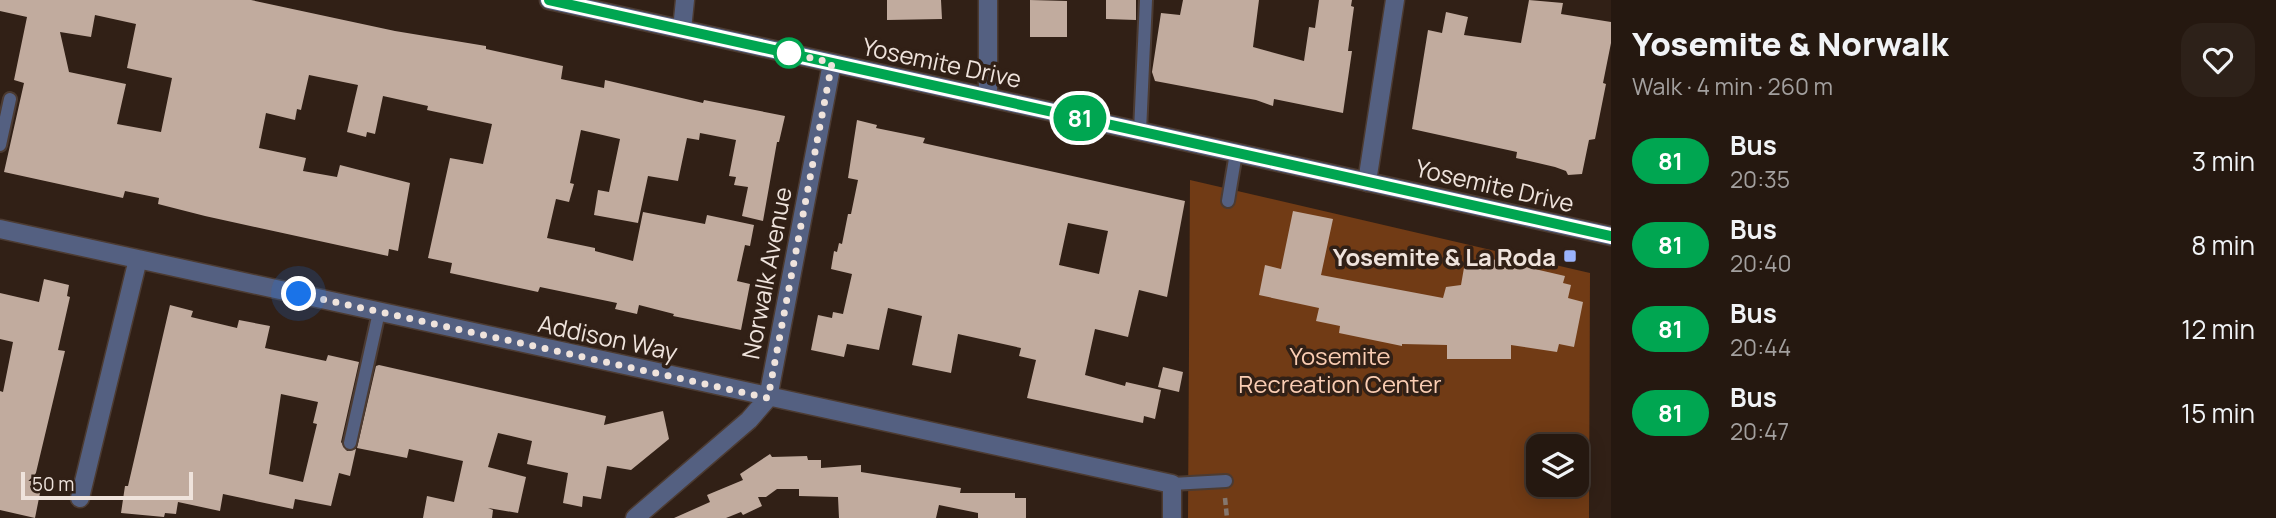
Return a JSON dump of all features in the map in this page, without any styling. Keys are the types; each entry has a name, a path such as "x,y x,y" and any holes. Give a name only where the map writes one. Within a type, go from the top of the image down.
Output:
{"street":[{"name":"Yosemite Drive","path":"549,0 1611,236"},
{"path":"682,29 685,0"},
{"path":"988,0 988,97"},
{"path":"1367,182 1395,0"},
{"name":"Norwalk Avenue","path":"635,518 749,419 768,398 832,63"},
{"name":"Addison Way","path":"0,229 1172,484"},
{"path":"80,498 138,259"},
{"path":"1172,484 1172,518"}],"lane":[{"path":"1140,131 1146,0"},
{"path":"0,145 10,99"},
{"path":"1228,201 1236,153"},
{"path":"350,443 379,312"},
{"path":"1172,484 1226,481"}],"green space":[{"name":"Yosemite Recreation Center","path":"1190,180 1590,273 1589,518 1188,518"}],"building":[{"path":"0,0 251,0 395,31 486,46 486,49 563,66 561,79 604,88 605,80 703,103 704,100 785,116 777,142 763,221 742,216 748,187 734,185 736,177 729,176 736,140 700,133 699,140 687,138 678,181 648,176 638,223 594,215 598,190 609,192 620,139 581,130 570,183 574,184 569,202 556,199 547,238 595,248 595,251 633,261 643,212 705,224 707,215 754,225 750,246 745,245 737,281 750,284 741,330 673,316 674,314 639,305 637,314 615,309 617,303 540,287 538,292 450,273 452,263 428,258 450,158 483,164 492,124 427,110 428,106 383,96 375,134 367,132 366,137 347,132 358,85 309,75 301,110 297,109 295,120 266,113 259,148 306,158 303,171 337,177 340,165 410,183 398,251 389,249 388,256 205,216 158,204 159,198 125,191 123,198 4,172 24,83 14,80 27,17 0,11","holes":["95,15 136,24 127,68 172,78 161,132 117,124 126,84 69,72 60,32 91,37"]},
{"path":"887,0 941,0 942,19 887,20"},
{"path":"1030,0 1067,1 1067,37 1030,37"},
{"path":"1106,0 1136,0 1136,20 1106,19"},
{"path":"1183,0 1259,0 1253,47 1304,61 1309,27 1315,28 1319,0 1352,0 1351,6 1354,7 1348,51 1352,51 1343,113 1274,99 1273,106 1256,100 1155,81 1152,72 1161,13 1180,15"},
{"path":"1529,0 1563,3 1561,14 1611,22 1611,43 1603,83 1606,84 1595,139 1589,140 1582,174 1568,175 1566,171 1555,167 1516,158 1517,152 1412,129 1428,30 1442,33 1446,12 1468,17 1464,35 1521,43"},
{"path":"857,120 877,125 876,128 925,138 923,143 1185,201 1167,297 1139,290 1128,337 1095,329 1085,375 1125,386 1126,382 1161,390 1155,419 1144,416 1143,423 1027,398 1036,360 1019,356 1021,348 958,334 951,373 912,365 922,316 888,308 879,350 847,344 844,357 811,350 818,315 832,318 833,312 843,314 852,274 831,269 834,251 837,252 839,243 842,244 858,180 848,178","holes":["1068,223 1108,231 1099,274 1059,265"]},
{"path":"1293,211 1333,219 1321,275 1443,298 1446,287 1461,285 1465,262 1477,264 1479,256 1565,276 1563,283 1571,285 1568,298 1583,302 1574,347 1559,344 1557,352 1511,345 1511,359 1447,359 1447,345 1402,346 1339,333 1340,326 1316,321 1319,308 1259,295 1265,265 1281,269"},
{"path":"44,279 69,285 67,296 70,297 58,350 65,351 34,481 35,487 41,488 35,518 0,510 0,391 3,392 13,342 0,339 0,293 39,302"},
{"path":"170,305 193,311 191,317 237,328 239,320 270,326 265,348 326,361 328,355 359,362 341,442 347,451 356,449 350,476 339,473 331,506 295,499 293,509 223,494 220,511 178,502 176,514 165,513 164,517 121,513 125,486 128,486","holes":["281,394 318,402 313,423 317,424 303,482 269,474"]},
{"path":"376,366 606,416 604,425 663,411 669,439 631,470 607,466 601,499 583,496 582,507 563,503 568,473 527,464 532,441 498,433 488,467 526,477 518,513 488,508 493,510 492,518 423,518 427,496 454,502 463,461 409,449 407,458 357,448"},
{"path":"1163,367 1183,372 1179,392 1158,387"},
{"path":"770,454 772,457 807,456 808,460 821,460 821,468 861,465 861,472 961,488 960,493 1015,493 1015,498 1026,498 1026,518 978,518 978,513 939,505 936,518 839,518 838,497 799,496 799,489 777,489 766,497 758,497 762,506 743,515 741,512 726,518 674,518 710,502 707,495 743,480 740,474"}],"bus line":[{"name":"81","path":"549,0 1611,236"}],"place":[{"name":"Yosemite & La Roda","path":"1570,256"}],"route":[{"path":"299,294 768,398 832,63 778,50 789,53"}]}
